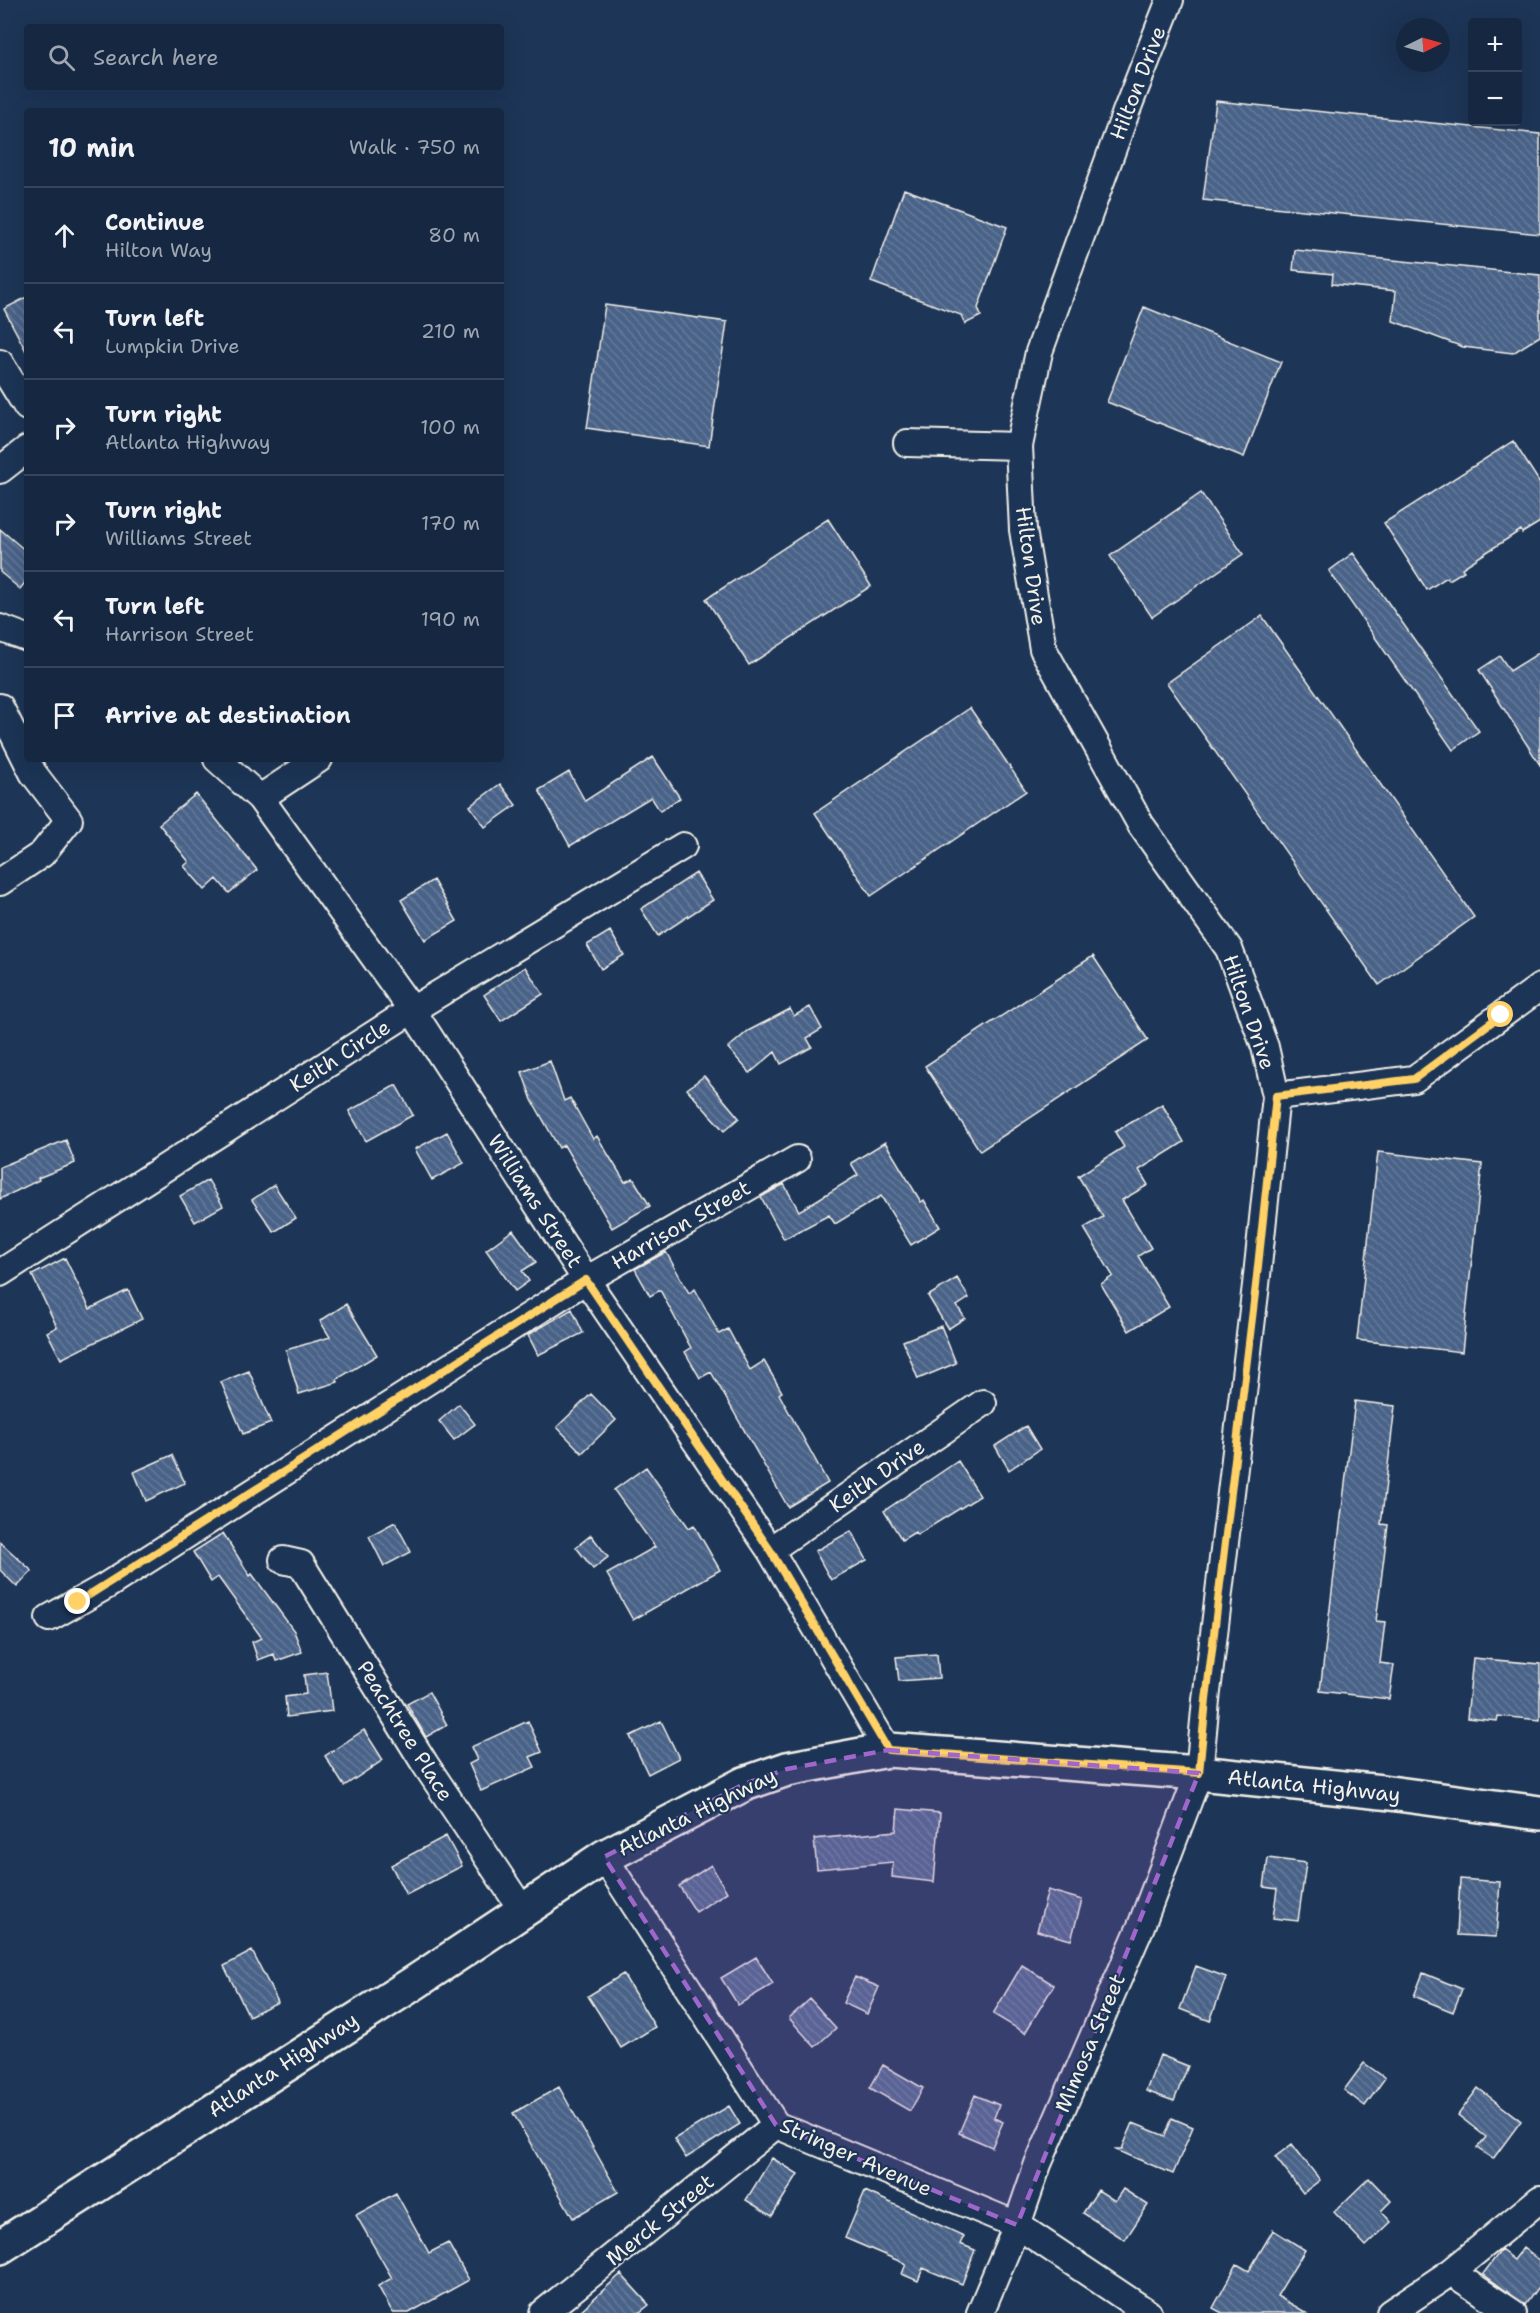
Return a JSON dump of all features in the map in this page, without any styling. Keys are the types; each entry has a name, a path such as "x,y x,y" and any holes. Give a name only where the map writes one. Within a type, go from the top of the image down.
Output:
{"main road":[{"name":"Atlanta Highway","path":"0,2247 414,1983 604,1857 744,1784 787,1769 888,1750 1199,1773 1382,1792 1540,1813"}],"street":[{"name":"Hilton Drive","path":"1170,0 1126,112 1039,352 1019,446 1023,530 1043,649 1140,825 1229,949 1265,1047 1276,1096 1199,1773"},
{"path":"0,363 24,402"},
{"path":"907,443 1019,446"},
{"path":"0,470 24,450"},
{"path":"0,628 24,637"},
{"path":"0,706 24,755"},
{"path":"0,882 42,854 69,820 33,773 28,762"},
{"name":"Williams Street","path":"220,762 260,798 412,1010 586,1280 770,1550 888,1750"},
{"path":"260,798 315,762"},
{"name":"Keith Circle","path":"0,1273 412,1010 684,846"},
{"path":"1276,1096 1414,1079 1540,987"},
{"name":"Harrison Street","path":"49,1618 126,1573 586,1280 796,1159"},
{"name":"Keith Drive","path":"770,1550 983,1403"},
{"name":"Peachtree Place","path":"283,1560 301,1564 424,1764 523,1911"},
{"name":"Mimosa Street","path":"980,2313 1017,2225 1038,2164 1141,1926 1199,1773"},
{"name":"Stringer Avenue","path":"604,1857 776,2126 1017,2225 1148,2313"},
{"name":"Merck Street","path":"543,2313 776,2126"},
{"path":"1390,2313 1451,2272 1540,2199"},
{"path":"1451,2272 1513,2313"}],"highlighted area":[{"path":"888,1750 1199,1773 1017,2225 776,2125 604,1857 744,1784 787,1769"}],"building":[{"path":"1216,101 1540,134 1540,234 1203,200"},
{"path":"904,189 1007,227 978,308 981,316 965,324 961,315 871,282"},
{"path":"1295,250 1540,275 1540,336 1513,353 1463,347 1393,321 1396,291 1332,284 1333,274 1293,270"},
{"path":"24,299 24,347 4,309"},
{"path":"605,305 727,322 709,446 587,428"},
{"path":"1144,307 1281,362 1244,457 1107,402"},
{"path":"1513,441 1540,483 1540,522 1522,533 1521,530 1462,568 1464,571 1449,580 1447,577 1427,590 1384,523"},
{"path":"1201,493 1243,554 1152,617 1110,556"},
{"path":"828,519 871,586 749,665 706,599"},
{"path":"0,529 24,549 24,584 20,589 0,572"},
{"path":"1353,553 1479,731 1453,750 1329,571"},
{"path":"1262,616 1474,917 1379,985 1167,683"},
{"path":"1540,652 1540,765 1479,670 1500,656 1510,671"},
{"path":"970,708 1026,791 871,896 815,813"},
{"path":"653,757 680,798 660,811 651,797 570,846 539,790 569,772 585,801"},
{"path":"500,784 516,805 485,827 470,806"},
{"path":"196,794 257,870 229,893 217,879 205,890 184,866 189,862 159,824"},
{"path":"696,873 713,900 658,936 641,909"},
{"path":"433,880 457,921 425,940 401,900"},
{"path":"610,931 624,955 601,969 587,945"},
{"path":"1093,956 1148,1040 980,1151 925,1066"},
{"path":"525,967 543,994 501,1021 484,995"},
{"path":"810,1007 822,1029 807,1038 812,1047 781,1064 775,1052 750,1073 728,1048 748,1031 790,1009 794,1016"},
{"path":"550,1061 564,1101 570,1098 593,1139 597,1136 625,1182 633,1178 650,1206 612,1228 564,1145 559,1148 532,1100 522,1072"},
{"path":"704,1076 739,1118 724,1131 687,1089"},
{"path":"396,1085 413,1115 366,1141 349,1111"},
{"path":"1162,1104 1184,1142 1139,1170 1148,1185 1122,1200 1151,1248 1138,1256 1169,1307 1129,1331 1101,1284 1113,1276 1084,1228 1103,1217 1078,1176 1124,1147 1115,1132"},
{"path":"447,1132 464,1163 432,1180 415,1149"},
{"path":"66,1140 75,1163 38,1178 39,1180 0,1199 0,1167"},
{"path":"885,1142 921,1202 924,1200 940,1227 911,1245 881,1196 835,1224 829,1215 784,1239 761,1197 784,1184 799,1211 858,1175 851,1163"},
{"path":"1378,1152 1482,1164 1462,1352 1357,1340"},
{"path":"208,1180 223,1206 195,1222 180,1196"},
{"path":"274,1185 296,1218 274,1232 252,1200"},
{"path":"513,1230 536,1262 522,1271 529,1281 515,1291 486,1250"},
{"path":"666,1252 689,1293 695,1289 719,1334 728,1329 750,1370 764,1361 782,1392 779,1394 828,1483 788,1507 711,1372 700,1378 685,1352 691,1348 660,1290 650,1296 635,1269"},
{"path":"65,1258 90,1309 128,1290 142,1319 61,1359 47,1332 57,1327 32,1275"},
{"path":"957,1278 969,1298 957,1306 965,1318 948,1329 928,1296"},
{"path":"346,1304 377,1355 337,1379 338,1382 299,1394 286,1350 330,1337 320,1321"},
{"path":"572,1309 583,1333 538,1355 528,1335"},
{"path":"941,1326 956,1363 918,1379 903,1341"},
{"path":"249,1371 271,1423 243,1434 221,1382"},
{"path":"591,1394 616,1420 582,1453 557,1427"},
{"path":"1355,1401 1395,1406 1381,1524 1388,1525 1376,1621 1385,1622 1380,1663 1394,1665 1389,1699 1320,1691"},
{"path":"459,1404 475,1424 454,1440 439,1421"},
{"path":"1026,1426 1040,1449 1009,1470 995,1446"},
{"path":"172,1455 185,1483 146,1501 134,1472"},
{"path":"958,1461 980,1496 917,1535 915,1532 902,1540 884,1511"},
{"path":"646,1467 689,1528 694,1525 720,1570 633,1620 607,1574 655,1547 614,1490"},
{"path":"395,1522 411,1552 384,1566 369,1536"},
{"path":"851,1531 867,1560 831,1580 815,1551"},
{"path":"223,1533 250,1576 252,1574 294,1631 302,1652 276,1661 274,1654 258,1660 252,1642 262,1638 218,1577 211,1582 193,1552"},
{"path":"591,1535 608,1557 593,1569 576,1547"},
{"path":"0,1542 32,1571 17,1587 0,1570"},
{"path":"937,1654 939,1678 899,1681 896,1657"},
{"path":"1473,1658 1540,1664 1540,1720 1498,1716 1497,1721 1467,1718"},
{"path":"327,1672 332,1711 287,1717 285,1697 306,1694 304,1675"},
{"path":"429,1692 447,1725 426,1737 407,1704"},
{"path":"528,1721 542,1752 530,1757 535,1767 481,1791 469,1764 477,1760 471,1747"},
{"path":"661,1721 679,1758 648,1774 630,1736"},
{"path":"364,1730 383,1760 344,1786 325,1756"},
{"path":"898,1809 940,1813 934,1882 892,1877 893,1862 817,1869 814,1839 896,1831"},
{"path":"446,1836 462,1866 406,1895 391,1865"},
{"path":"1268,1858 1306,1863 1298,1921 1273,1918 1277,1889 1264,1887"},
{"path":"711,1865 727,1892 696,1912 679,1886"},
{"path":"1460,1879 1500,1882 1496,1937 1457,1935"},
{"path":"1048,1890 1082,1900 1071,1940 1037,1931"},
{"path":"252,1951 278,2002 249,2016 224,1966"},
{"path":"756,1957 773,1984 738,2005 721,1978"},
{"path":"1022,1965 1054,1985 1025,2033 993,2014"},
{"path":"1196,1966 1226,1977 1210,2021 1180,2009"},
{"path":"1423,1973 1462,1989 1453,2012 1414,1996"},
{"path":"623,1974 655,2027 621,2048 588,1996"},
{"path":"855,1977 879,1987 867,2014 843,2003"},
{"path":"810,1999 836,2028 815,2047 789,2018"},
{"path":"1160,2055 1188,2066 1174,2101 1146,2091"},
{"path":"1364,2063 1385,2078 1365,2106 1344,2090"},
{"path":"883,2065 923,2088 910,2111 870,2088"},
{"path":"559,2087 618,2192 573,2218 513,2113"},
{"path":"1478,2088 1521,2121 1493,2159 1477,2148 1486,2137 1458,2115"},
{"path":"975,2095 999,2105 994,2118 1003,2122 992,2147 959,2133"},
{"path":"729,2106 740,2124 686,2158 674,2139"},
{"path":"1172,2118 1193,2127 1173,2174 1114,2149 1122,2149 1133,2123 1165,2136"},
{"path":"1292,2144 1320,2180 1303,2193 1275,2157"},
{"path":"772,2158 798,2174 772,2216 746,2200"},
{"path":"1369,2178 1391,2201 1381,2211 1391,2222 1366,2246 1334,2212"},
{"path":"1123,2189 1148,2205 1125,2240 1083,2213 1098,2190 1115,2201"},
{"path":"865,2191 964,2236 960,2244 975,2250 962,2284 923,2268 918,2281 902,2274 906,2264 845,2238"},
{"path":"396,2193 429,2253 448,2243 469,2280 409,2313 393,2313 378,2286 392,2278 356,2215"},
{"path":"1273,2230 1305,2250 1277,2296 1307,2313 1222,2313 1213,2308 1237,2264 1249,2271"},
{"path":"1523,2248 1540,2261 1540,2284 1525,2305 1483,2274 1501,2250 1514,2260"},
{"path":"621,2274 649,2305 639,2313 578,2313"}],"route":[{"path":"78,1602 586,1280 770,1550 888,1750 1199,1773 1276,1096 1414,1079 1501,1015"}]}
